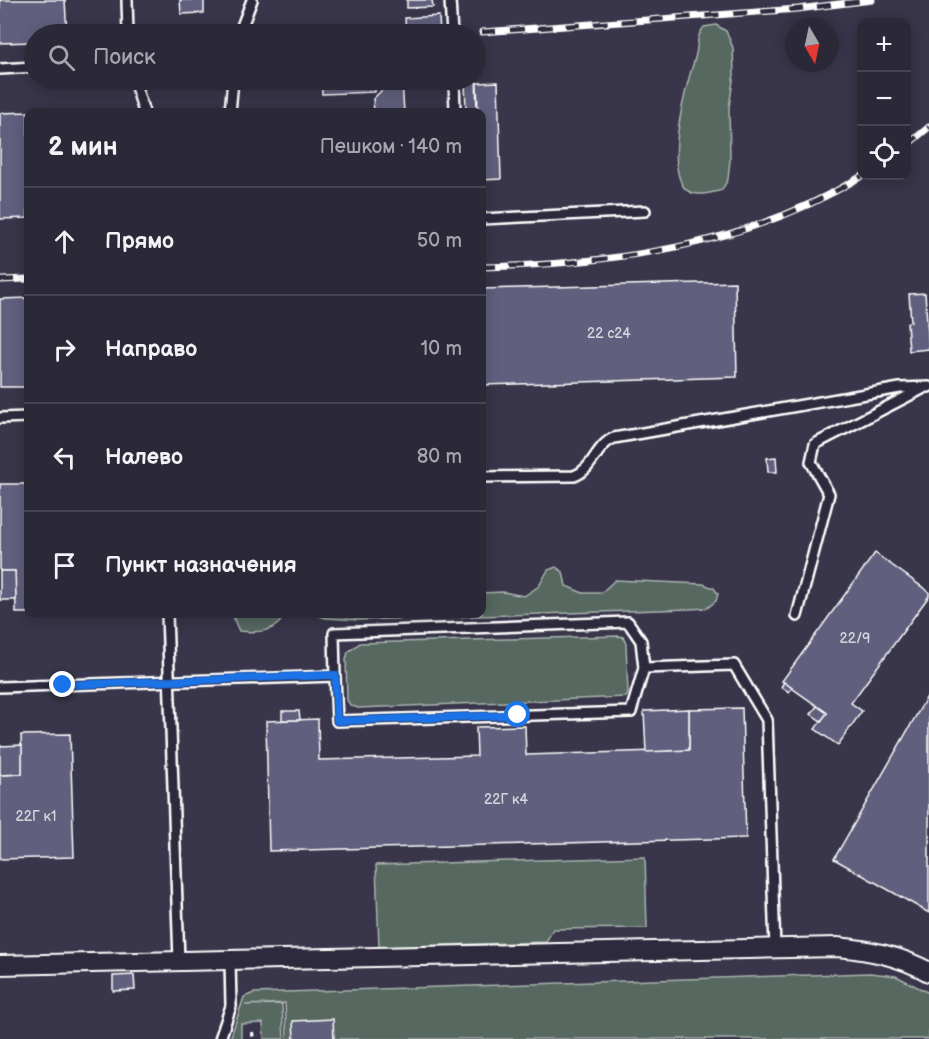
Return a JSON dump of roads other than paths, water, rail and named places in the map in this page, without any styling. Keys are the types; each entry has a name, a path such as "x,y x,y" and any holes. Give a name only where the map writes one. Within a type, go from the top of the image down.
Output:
{"street":[{"path":"0,965 837,947 868,950 900,959 929,972"}],"lane":[{"path":"127,0 128,24"},
{"path":"243,24 252,0"},
{"path":"450,0 451,24"},
{"path":"0,69 24,68"},
{"path":"137,90 143,108"},
{"path":"230,108 232,90"},
{"path":"454,90 455,108"},
{"path":"486,219 645,211"},
{"path":"486,477 574,476 585,469 604,444 614,438 900,388 928,387"},
{"path":"797,616 829,494 811,462 815,444 928,387"},
{"path":"0,418 24,417"},
{"path":"167,618 179,961"},
{"path":"628,622 640,641 644,668 632,712 337,721 335,675 334,633 628,622"},
{"path":"644,668 734,664 767,720 775,948"},
{"path":"0,687 335,675"},
{"path":"220,1039 231,1006 230,960"}],"railway":[{"path":"486,32 798,9 872,0"},
{"path":"911,142 929,127"},
{"path":"486,267 581,261 678,247 726,235 773,219 818,200 857,179"},
{"path":"0,280 24,279"}]}
